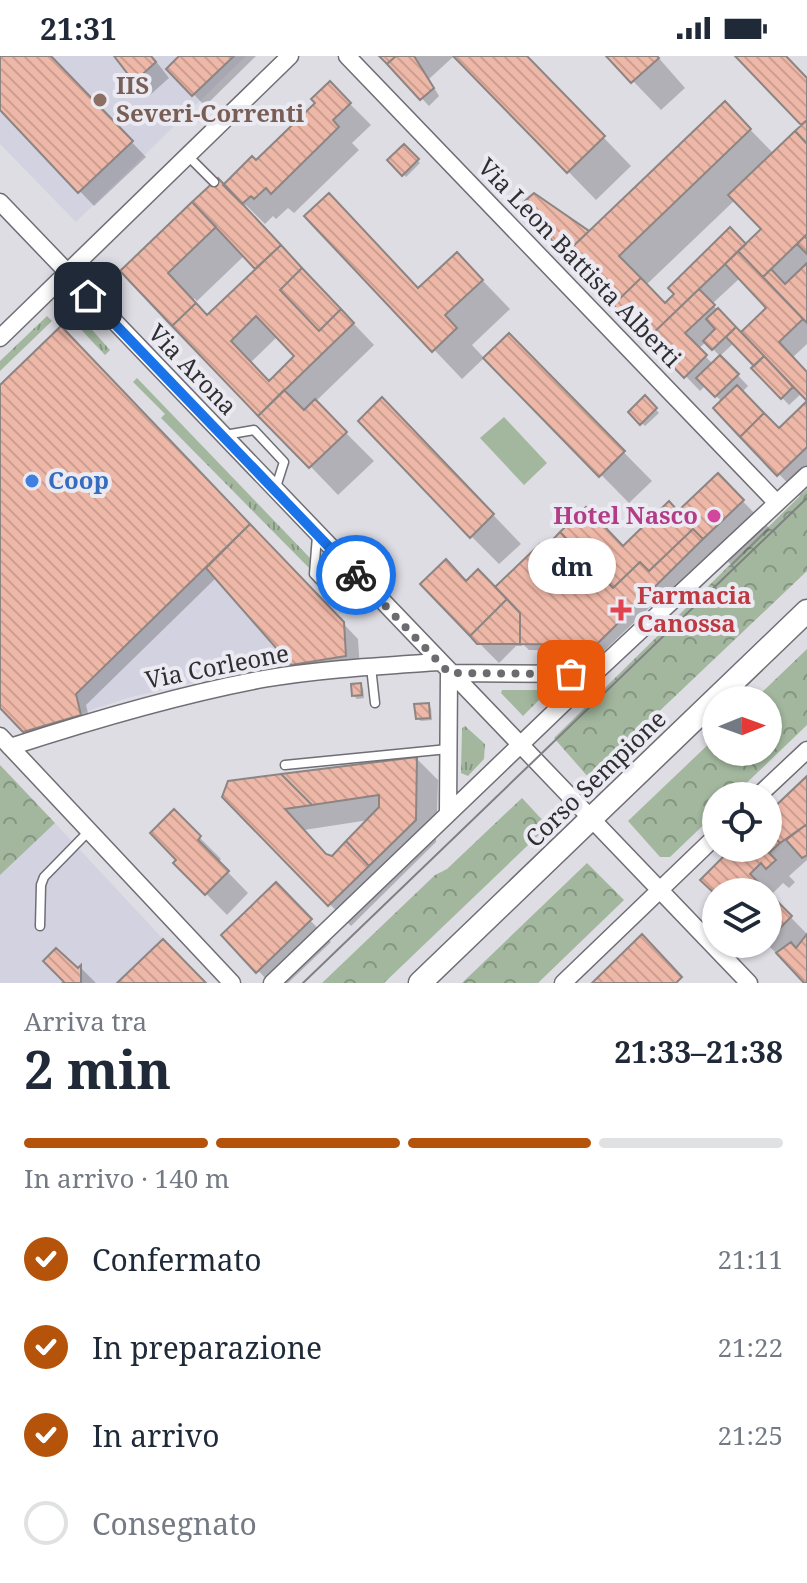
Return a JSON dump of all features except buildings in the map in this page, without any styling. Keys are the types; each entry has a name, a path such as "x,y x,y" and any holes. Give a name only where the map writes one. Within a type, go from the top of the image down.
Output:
{"main road":[{"name":"Corso Sempione","path":"420,983 807,611"}],"street":[{"path":"0,338 290,56"},
{"name":"Via Leon Battista Alberti","path":"347,56 777,503"},
{"name":"Via Arona","path":"0,202 749,983"},
{"path":"272,983 448,812 807,475"},
{"name":"Via Corleone","path":"5,742 129,709 265,679 371,666 444,668"},
{"path":"448,812 449,749 444,668 594,674"},
{"path":"5,742 232,983"},
{"path":"773,782 807,750"},
{"path":"563,983 702,850"}],"lane":[{"path":"188,156 214,182"},
{"path":"222,435 254,430 284,462 275,491"},
{"path":"317,535 314,574 338,599 374,594"},
{"path":"371,666 375,703"},
{"path":"285,765 449,749"},
{"path":"40,926 44,877 89,831"}],"shaded area":[{"name":"IIS Severi-Correnti","path":"0,56 246,56 76,222 0,144"},
{"path":"61,326 344,622 346,656 236,673 131,697 23,732 0,708 0,385"},
{"path":"55,823 206,983 0,983 0,875"}],"green space":[{"path":"77,313 110,350 105,355 71,319"},
{"path":"47,316 52,321 0,371 0,361"},
{"path":"137,378 310,558 310,569 161,418 165,414 133,382"},
{"path":"504,417 547,463 524,485 480,438"},
{"path":"807,489 807,571 589,778 554,738"},
{"path":"807,649 807,725 782,749 782,686 769,686"},
{"path":"502,690 547,692 523,716 501,693"},
{"path":"465,726 485,744 484,759 468,776 461,773 462,728"},
{"path":"702,750 702,766 764,766 748,782 702,782 702,826 670,857 660,857 628,821"},
{"path":"0,765 55,823 0,875"},
{"path":"522,798 548,826 384,983 322,983 435,875 447,869"},
{"path":"587,863 624,900 538,983 462,983"}],"tram line":[{"path":"303,983 807,498"}],"way so far":[{"path":"356,575 449,673 571,674"}],"place":[{"name":"IIS Severi-Correnti","path":"100,100"},
{"name":"Coop","path":"32,481"},
{"name":"Hotel Nasco","path":"714,516"},
{"name":"Farmacia Canossa","path":"621,610"},
{"name":"dm","path":"571,674"}],"route":[{"path":"88,296 356,575"}]}
